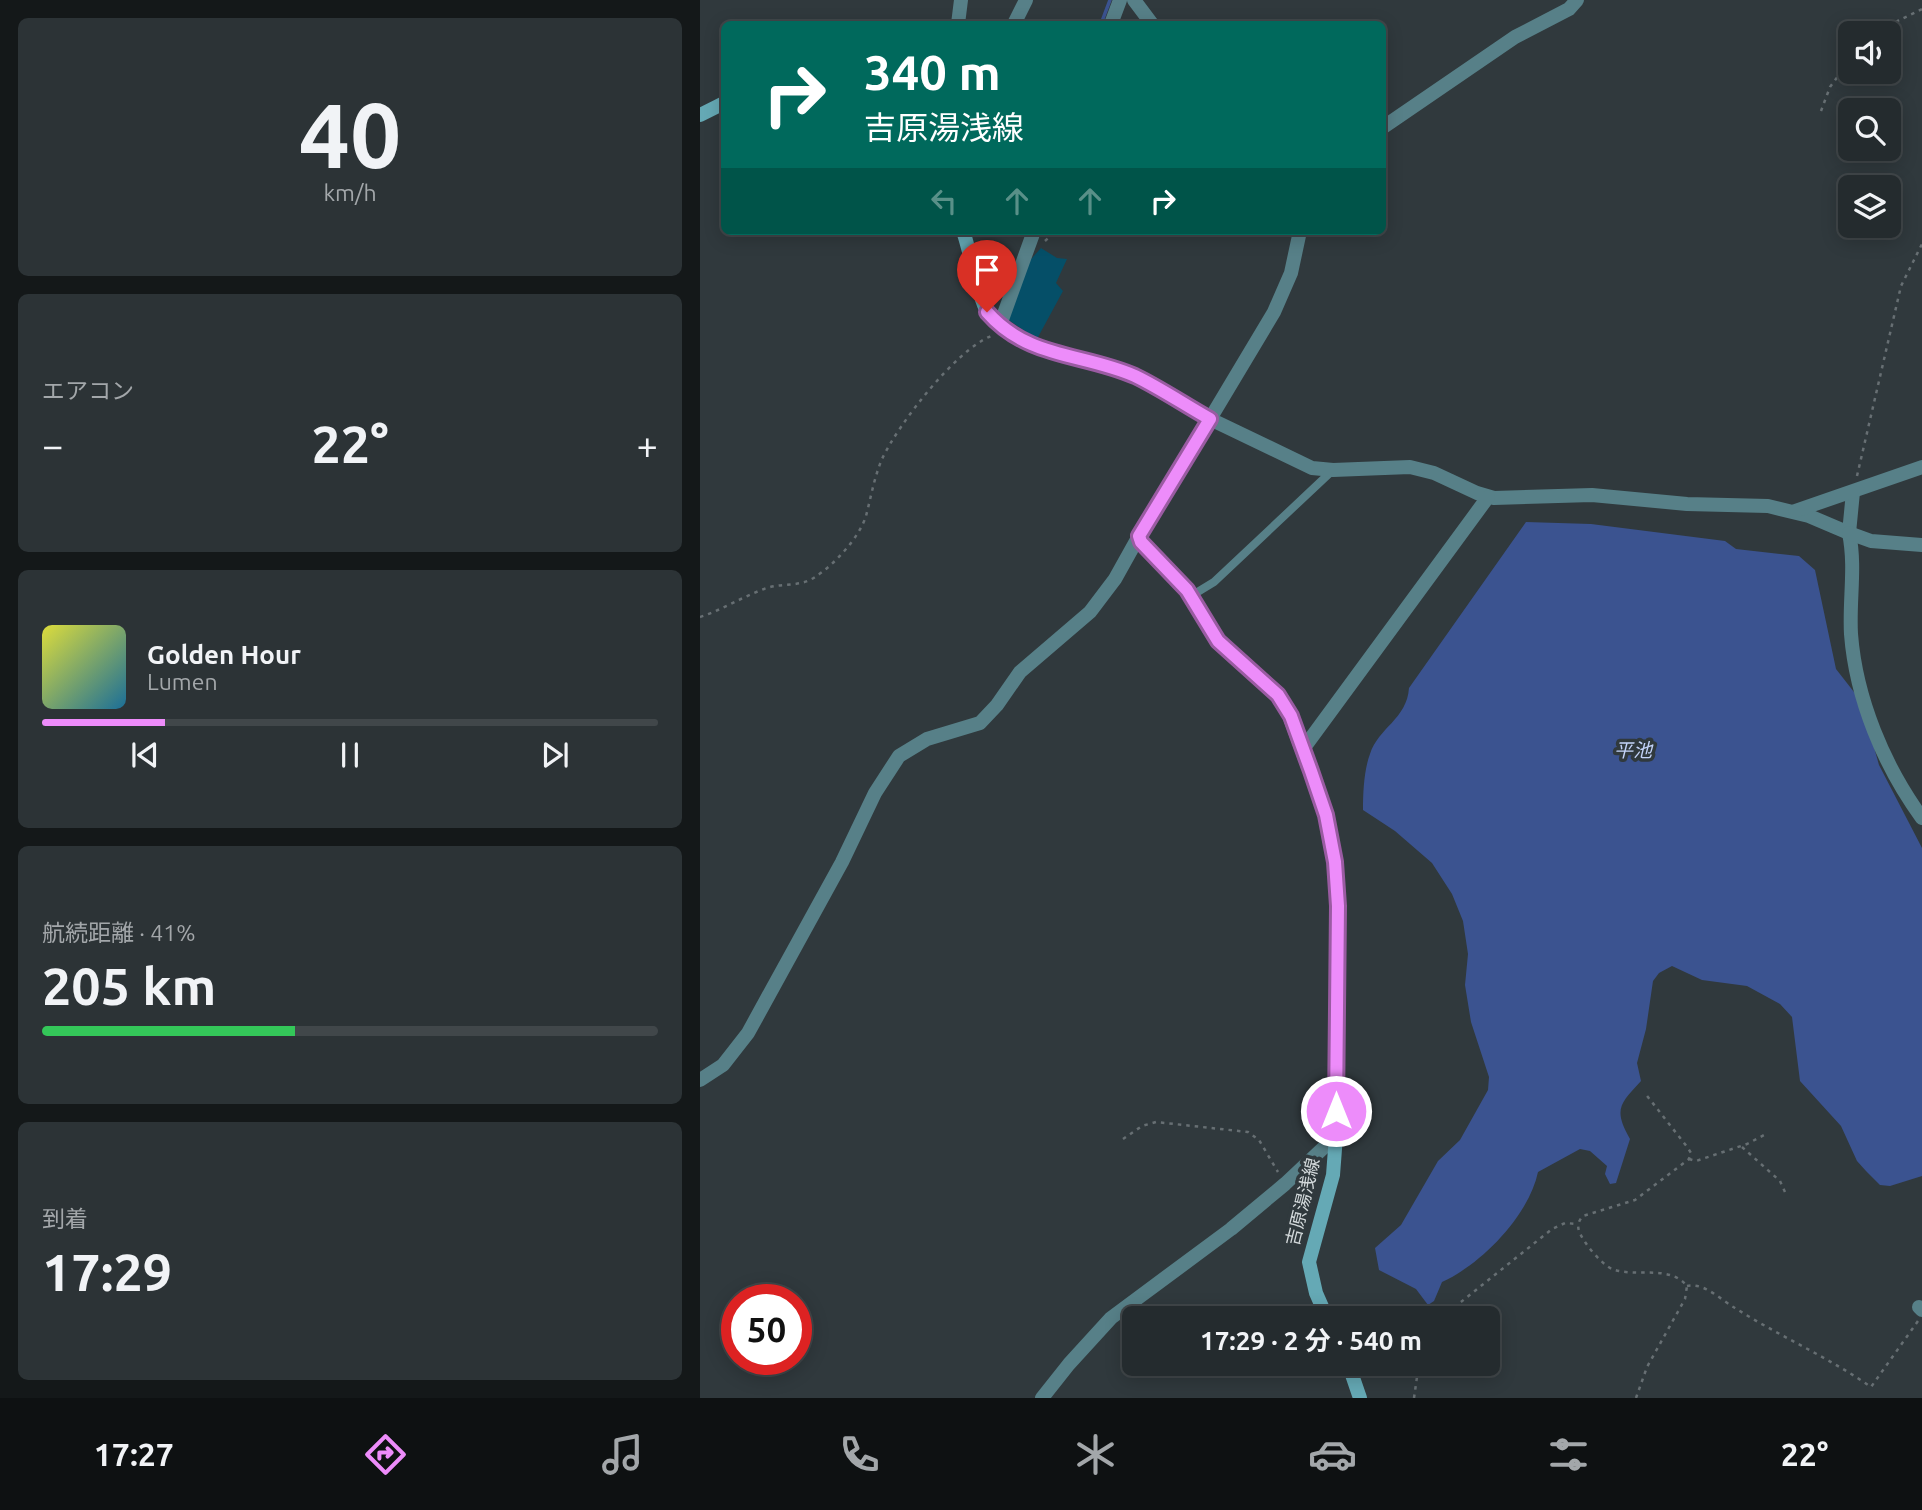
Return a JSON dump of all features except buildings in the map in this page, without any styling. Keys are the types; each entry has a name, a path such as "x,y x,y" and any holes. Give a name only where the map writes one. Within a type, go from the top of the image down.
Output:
{"main road":[{"path":"700,115 721,104"},
{"path":"964,235 984,306 1004,327 1058,355 1136,376 1210,419 1139,536"},
{"name":"吉原湯浅線","path":"1139,536 1141,542 1191,596 1218,641 1278,695 1291,716 1326,815 1335,862 1338,906 1336,1136 1333,1175 1309,1262 1322,1306"},
{"path":"1352,1376 1360,1398"}],"street":[{"path":"958,21 961,0"},
{"path":"1016,21 1026,0"},
{"path":"1112,21 1120,0"},
{"path":"1134,0 1150,21"},
{"path":"1386,125 1515,37 1569,9 1577,0"},
{"path":"1004,327 1033,235"},
{"path":"1299,235 1291,273 1274,312 1210,419 1290,459 1312,468 1333,470 1409,467 1434,473 1488,497 1592,495 1687,504 1751,505 1794,512 1871,541 1922,545"},
{"path":"1794,512 1922,467"},
{"path":"1853,492 1849,533 1854,566 1851,633 1859,684 1887,758 1922,818"},
{"path":"1303,749 1488,497"},
{"path":"700,1080 723,1066 748,1033 842,862 875,793 899,756 927,738 980,723 1028,664 1090,612 1115,579 1139,536"},
{"path":"1042,1398 1111,1318 1231,1229 1285,1184 1336,1136"}],"lane":[{"path":"1191,596 1214,582 1333,470"}],"path":[{"path":"1898,21 1922,9"},
{"path":"1821,111 1830,87 1838,76"},
{"path":"1853,492 1901,286 1922,244"},
{"path":"700,617 766,588 801,585 816,577 831,563 859,531 883,459 930,390 970,347 1004,327"},
{"path":"1644,1092 1691,1153 1689,1159 1658,1186 1635,1200 1583,1216 1578,1224 1579,1231 1610,1268 1672,1275 1687,1286 1701,1286 1771,1332 1792,1340 1871,1387 1921,1311"},
{"path":"1123,1139 1142,1126 1156,1122 1242,1130 1259,1140 1285,1184"},
{"path":"1689,1159 1696,1161 1741,1146 1766,1134"},
{"path":"1741,1146 1776,1178 1785,1192"},
{"path":"1456,1306 1552,1229 1566,1223 1578,1224"},
{"path":"1636,1398 1647,1367 1685,1299 1687,1286"},
{"path":"1414,1398 1417,1376"}],"shaded area":[{"path":"1041,248 1057,258 1067,259 1056,283 1063,291 1037,339 1007,319 1024,267"}],"water":[{"name":"平池","path":"1526,522 1591,524 1725,541 1736,549 1799,556 1815,570 1836,669 1861,701 1879,765 1922,848 1922,1176 1890,1186 1880,1185 1857,1161 1841,1126 1800,1081 1792,1017 1780,1004 1747,986 1702,980 1672,966 1659,973 1653,981 1646,1029 1637,1063 1641,1081 1621,1107 1620,1114 1630,1139 1616,1183 1610,1184 1605,1174 1607,1166 1590,1151 1580,1149 1538,1172 1525,1205 1502,1236 1473,1263 1442,1282 1434,1301 1428,1305 1416,1289 1379,1270 1375,1248 1401,1225 1438,1161 1460,1140 1488,1090 1489,1077 1471,1022 1465,985 1468,954 1463,921 1452,894 1432,863 1395,831 1363,810 1365,774 1374,745 1403,708 1409,688"}],"waterway":[{"path":"1102,21 1110,0"}],"route":[{"path":"987,312 1007,329 1041,348 1136,376 1210,419 1139,536 1141,542 1191,596 1218,641 1278,695 1291,716 1311,771 1326,815 1335,862 1338,906 1336,1111"}]}
